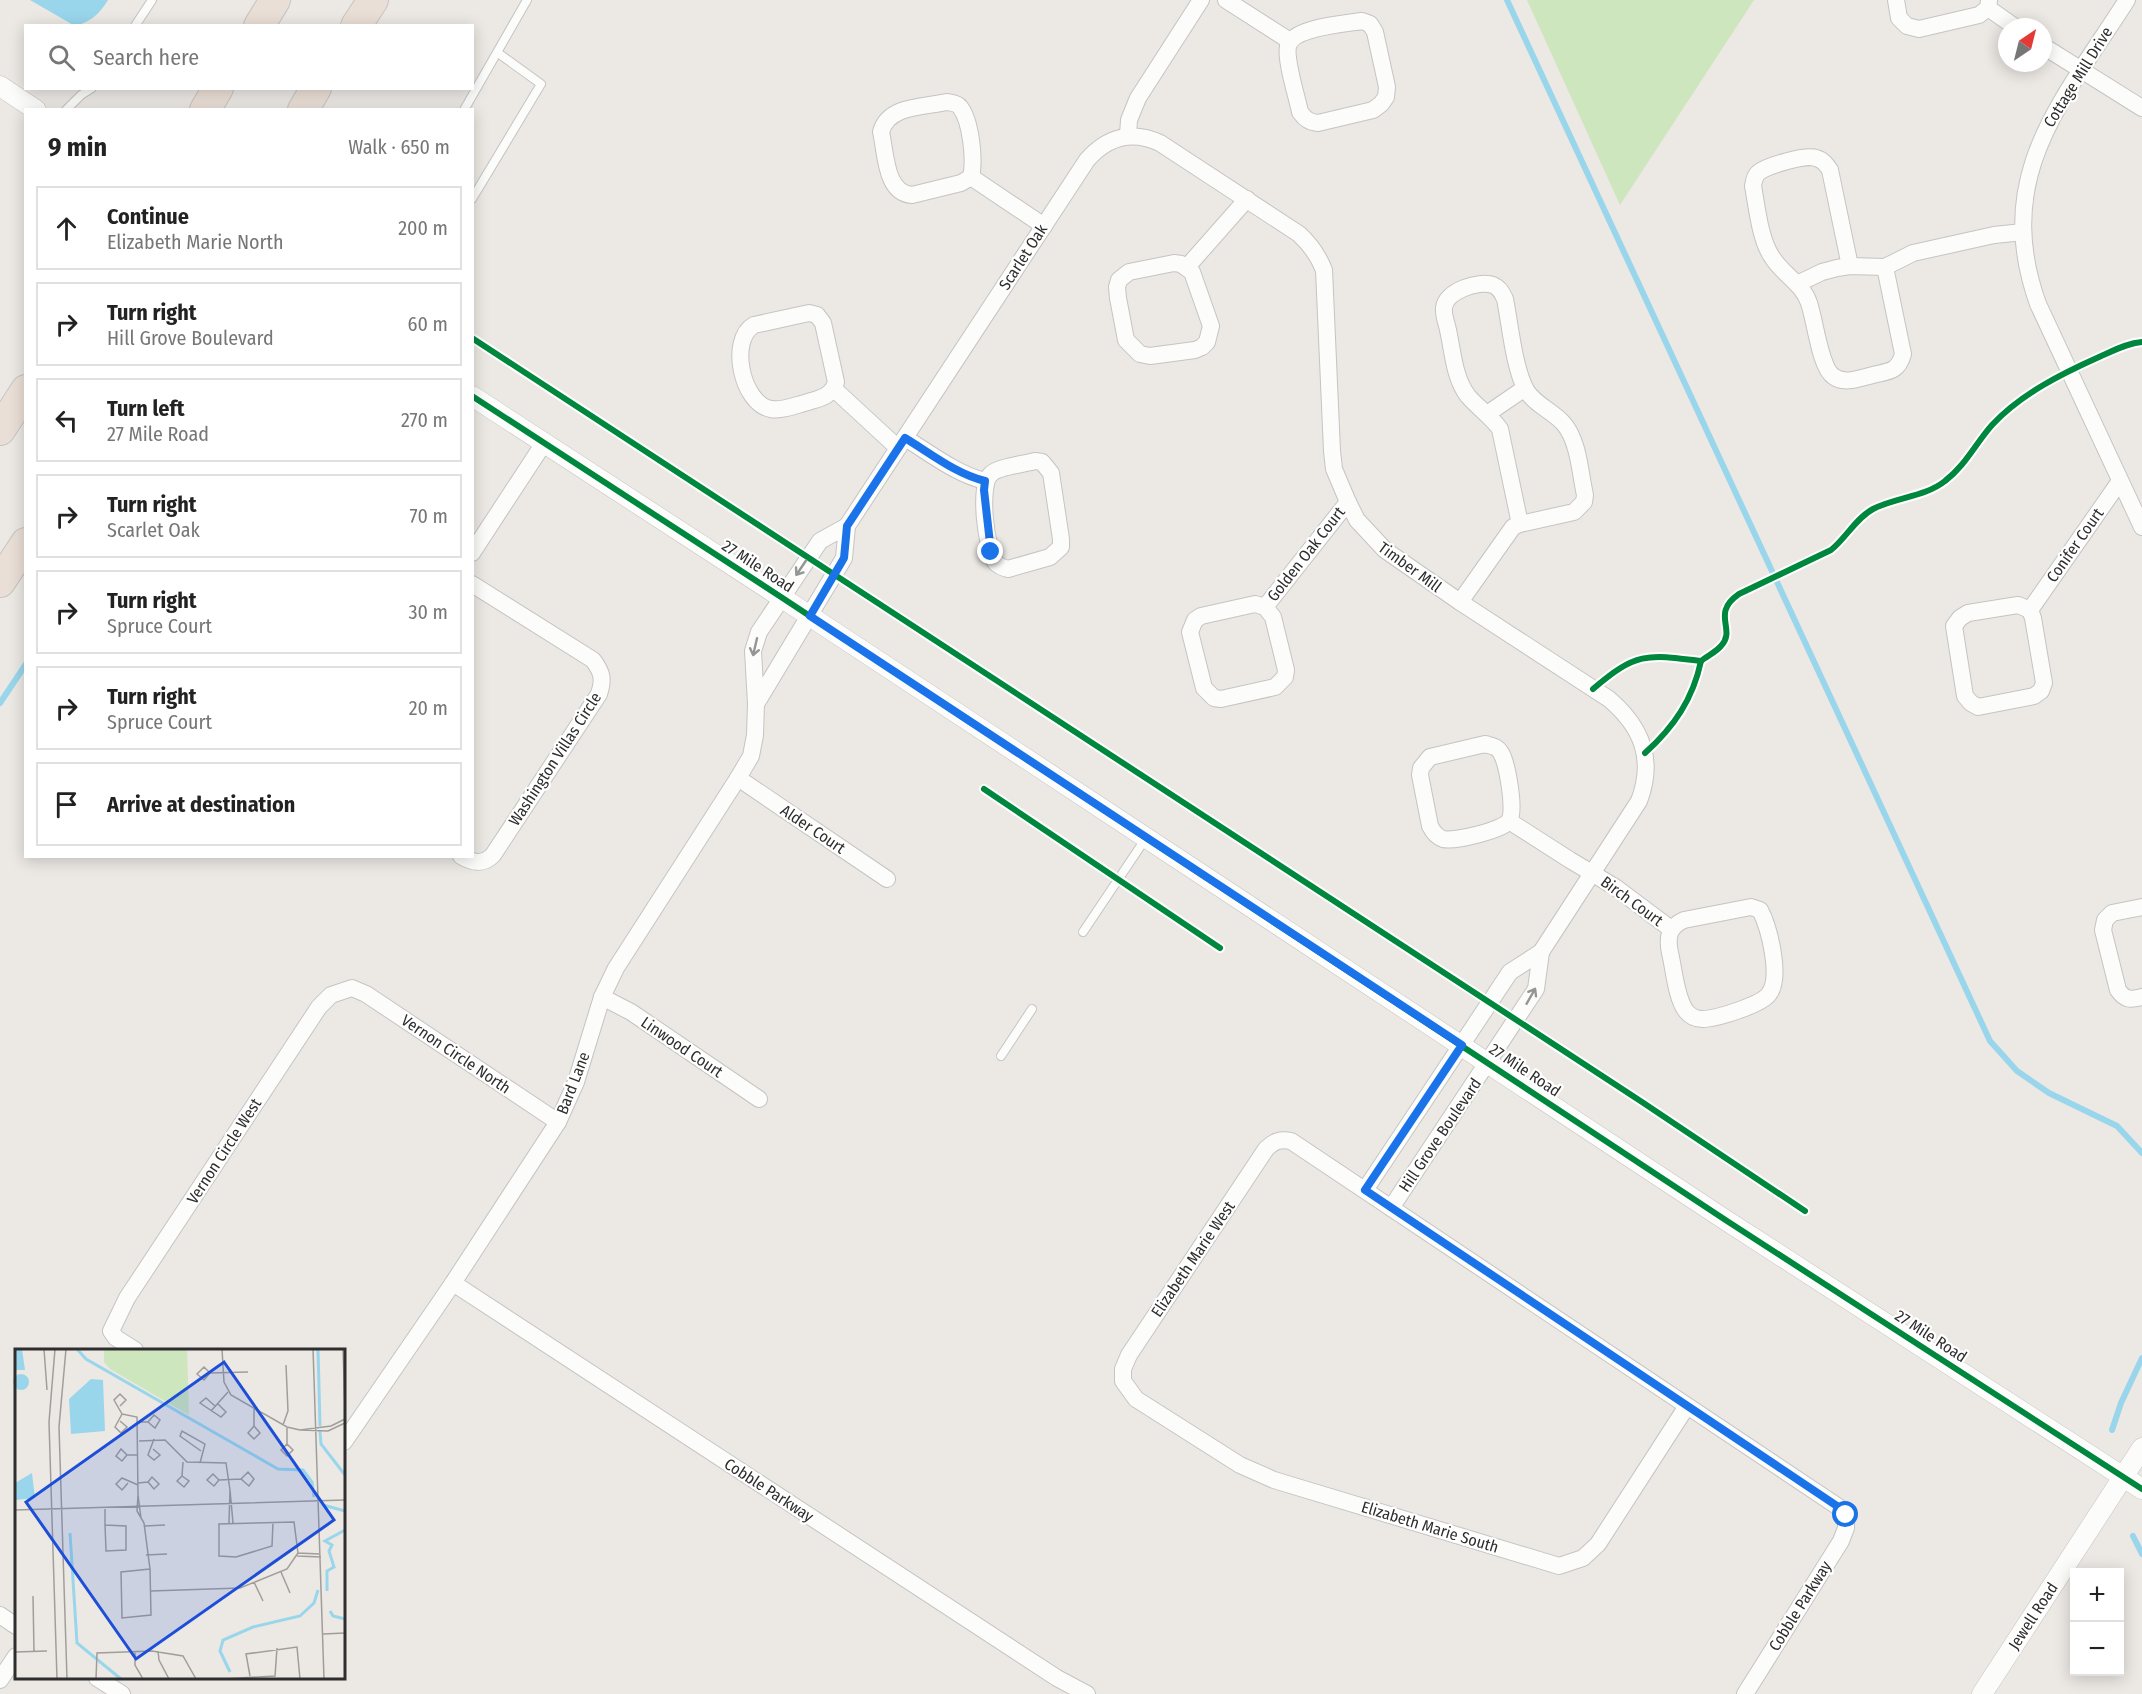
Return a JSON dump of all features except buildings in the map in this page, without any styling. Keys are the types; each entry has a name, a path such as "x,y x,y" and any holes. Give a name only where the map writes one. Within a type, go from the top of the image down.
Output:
{"highway":[{"path":"260,24 275,0"},
{"path":"357,24 373,0"},
{"path":"206,108 217,90"},
{"path":"304,108 315,90"},
{"path":"0,430 24,393"},
{"path":"0,582 24,546"}],"street":[{"path":"1128,135 1129,120 1138,98 1201,0"},
{"path":"1226,0 1290,41"},
{"path":"1896,0 1899,18 1907,26 1919,29 1978,15 1988,4 2004,18"},
{"name":"Cottage Mill Drive","path":"2127,0 2047,125 2028,177 2023,232 2028,267 2038,304 2142,527"},
{"path":"1362,21 1370,24 1375,32 1387,87 1386,97 1373,110 1318,123 1310,122 1300,112 1288,55 1290,41 1301,32 1362,21"},
{"path":"2052,52 2142,108"},
{"path":"0,86 33,108"},
{"path":"947,102 955,103 961,108 967,124 971,146 971,177 961,183 912,195 903,194 891,182 881,132 883,124 895,112 947,102"},
{"name":"Timber Mill","path":"1128,135 1148,138 1160,143 1299,234 1311,245 1319,257 1324,270 1334,469 1347,502 1363,528 1385,550 1609,699 1628,717 1640,736 1647,770 1645,786 1632,814 1541,952 1510,972 1462,1045"},
{"name":"Scarlet Oak","path":"810,616 844,558 847,526 1087,159 1096,150 1116,138 1128,135"},
{"path":"1850,266 1830,170 1825,163 1818,158 1810,157 1768,167 1754,178 1753,186 1770,255 1797,284 1809,302 1827,370 1840,381 1850,381 1892,371 1900,364 1903,354 1885,267"},
{"path":"971,177 1044,226"},
{"path":"1187,267 1247,199"},
{"path":"1797,284 1822,272 1850,266 1885,267 1913,254 1994,235 2023,232"},
{"path":"1174,263 1187,267 1192,272 1211,326 1207,342 1195,350 1149,356 1140,354 1126,340 1118,298 1119,280 1129,272 1174,263"},
{"path":"1460,602 1513,527 1574,512 1584,502 1585,495 1573,439 1563,423 1537,403 1525,388 1519,373 1501,291 1494,285 1486,284 1457,290 1451,294 1444,308 1457,374 1466,393 1500,429 1520,524"},
{"path":"809,313 818,315 823,323 836,382 834,389 829,395 780,410 770,409 760,404 752,397 744,375 741,344 743,335 754,325 809,313"},
{"path":"1487,414 1525,388"},
{"path":"834,389 901,443 973,478 985,481"},
{"name":"27 Mile Road","path":"474,397 1737,1227 2142,1489"},
{"path":"474,550 544,443"},
{"path":"1035,461 1047,466 1051,473 1061,547 1050,556 1008,569 995,562 987,532 985,481 995,471 1035,461"},
{"name":"Conifer Court","path":"2030,610 2120,481"},
{"name":"Golden Oak Court","path":"1265,607 1347,502"},
{"name":"Scarlet Oak","path":"781,597 820,541 847,526"},
{"name":"Washington Villas Circle","path":"466,858 480,863 493,855 599,694 603,682 601,670 593,660 474,585"},
{"name":"Bard Lane","path":"345,1441 453,1283 558,1122 576,1082 602,998 616,968 751,756 755,735 756,704 753,651 759,632 781,597"},
{"name":"Golden Oak Court","path":"1255,604 1265,607 1273,617 1286,670 1285,677 1275,687 1221,699 1214,698 1204,688 1190,632 1191,626 1201,616 1255,604"},
{"path":"2019,605 2030,610 2044,683 2041,691 2034,696 1978,707 1971,703 1965,696 1954,626 1968,613 2019,605"},
{"name":"Bard Lane","path":"756,704 785,653 810,616"},
{"path":"1485,744 1496,747 1502,755 1513,805 1509,821 1495,830 1450,840 1442,839 1434,833 1430,826 1419,775 1425,761 1430,757 1485,744"},
{"name":"Alder Court","path":"738,778 887,879"},
{"name":"Birch Court","path":"1509,821 1615,886 1671,929"},
{"name":"Birch Court","path":"1751,907 1760,910 1764,918 1776,970 1770,993 1754,1005 1703,1019 1694,1018 1681,1002 1668,942 1671,929 1676,923 1684,920 1751,907"},
{"path":"2142,907 2112,913 2105,920 2103,930 2118,990 2123,997 2131,1000 2142,997"},
{"name":"Timber Mill","path":"1488,1063 1536,989 1541,952"},
{"name":"Vernon Circle North","path":"352,988 366,994 558,1122"},
{"name":"Vernon Circle West","path":"133,1349 116,1338 111,1331 127,1298 319,1007 331,995 352,988"},
{"name":"Linwood Court","path":"602,998 631,1012 759,1099"},
{"name":"Hill Grove Boulevard","path":"1365,1190 1462,1045"},
{"name":"Hill Grove Boulevard","path":"1391,1208 1488,1063"},
{"name":"Elizabeth Marie West","path":"1123,1381 1123,1369 1129,1355 1266,1149 1273,1142 1284,1140 1291,1142 1365,1190"},
{"path":"1365,1190 1687,1406"},
{"name":"Cobble Parkway","path":"453,1283 1057,1678 1087,1694"},
{"name":"Elizabeth Marie South","path":"1123,1381 1136,1399 1248,1469 1274,1480 1558,1566 1583,1558 1598,1544 1687,1406"},
{"name":"Cobble Parkway","path":"1687,1406 1840,1508 1846,1515 1846,1528 1841,1540 1745,1694"},
{"name":"Jewell Road","path":"1982,1694 2142,1448"},
{"path":"0,1615 15,1625"},
{"path":"0,1680 15,1658"},
{"path":"100,1679 122,1694"}],"lane":[{"path":"136,24 152,0"},
{"path":"465,108 527,0"},
{"path":"474,196 541,84 498,53"},
{"path":"68,108 81,94 88,90"},
{"path":"1083,932 1146,838"},
{"path":"1001,1056 1032,1009"}],"green space":[{"path":"1527,0 1754,0 1620,205"}],"water":[{"path":"30,0 108,0 102,9 86,22 72,24"}],"waterway":[{"path":"1507,0 1990,1041 2017,1071 2049,1093 2117,1126 2142,1153"},
{"path":"0,703 24,667"},
{"path":"2112,1430 2121,1403 2142,1358"},
{"path":"2133,1536 2142,1554"}],"cycle path":[{"path":"474,339 1642,1102 1805,1211"},
{"path":"1645,753 1665,733 1681,712 1693,688 1701,661 1719,648 1725,640 1726,608 1739,594 1831,550 1861,518 1873,509 1919,494 1945,481 1992,425 2029,394 2070,370 2115,350 2142,342"},
{"path":"474,397 1727,1221 2142,1489"},
{"path":"1593,689 1620,668 1643,658 1667,657 1701,661"},
{"path":"984,789 1220,948"}],"route":[{"path":"991,552 987,532 985,481 959,471 905,438 847,526 844,558 810,616 1462,1045 1365,1190 1840,1508 1846,1515"}]}
